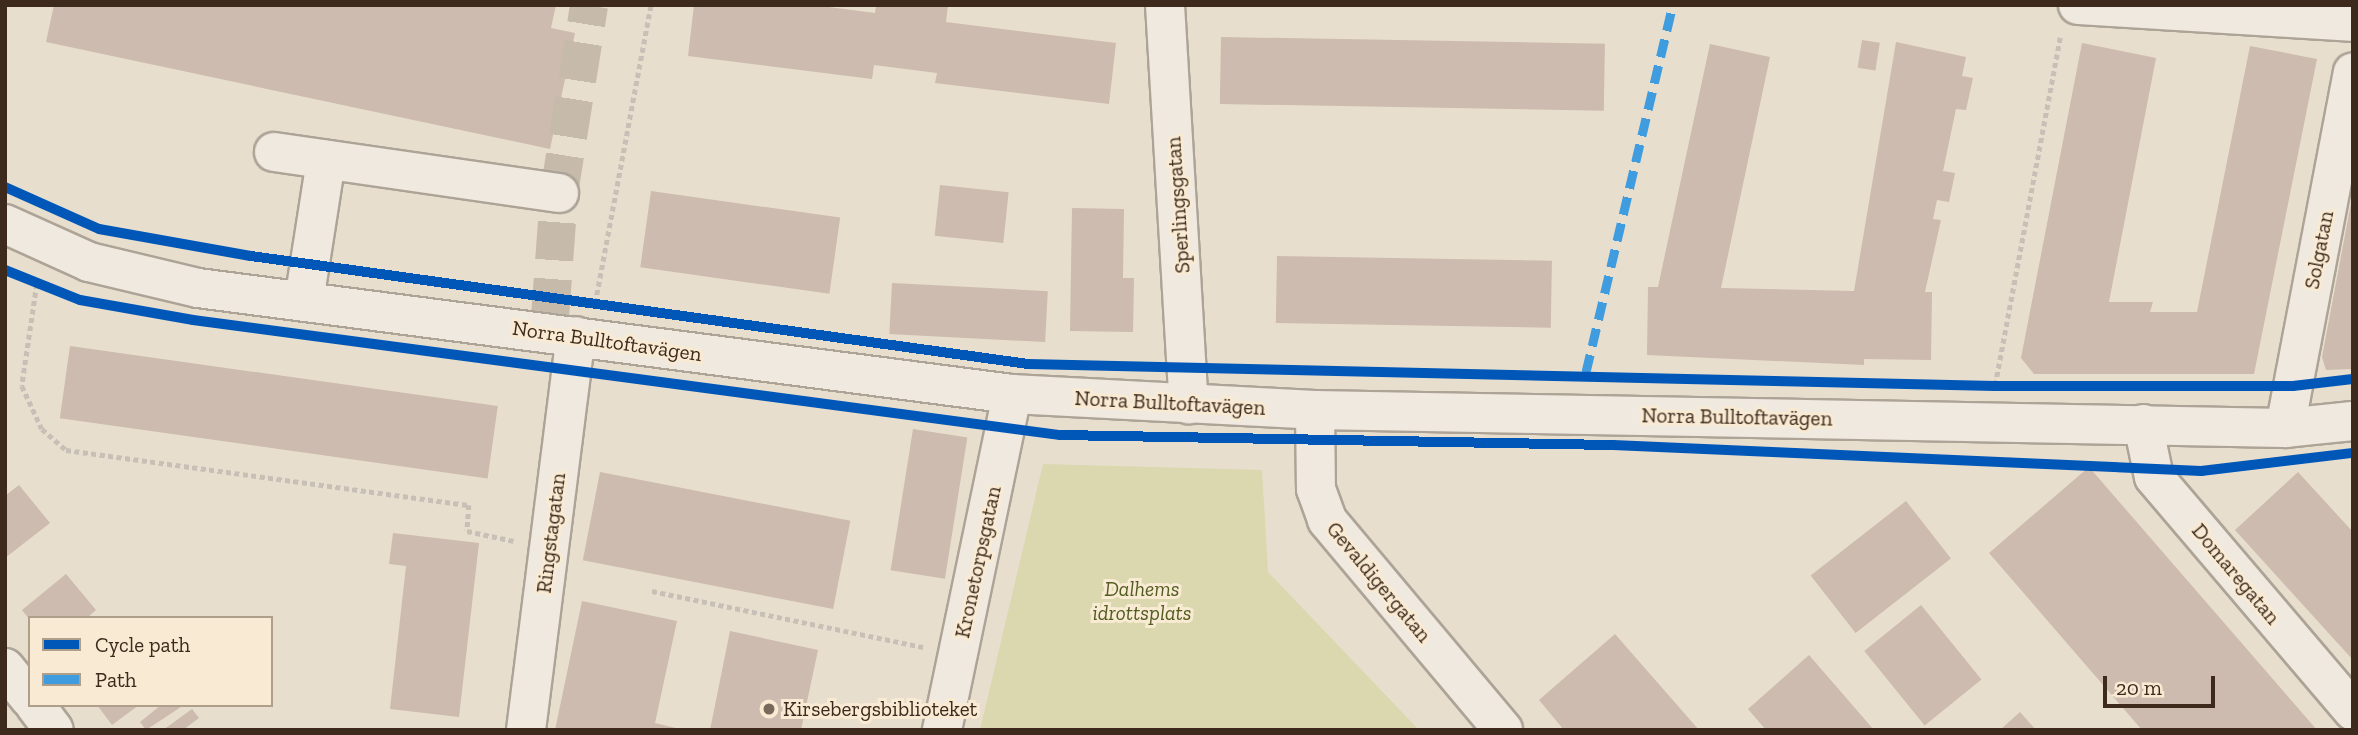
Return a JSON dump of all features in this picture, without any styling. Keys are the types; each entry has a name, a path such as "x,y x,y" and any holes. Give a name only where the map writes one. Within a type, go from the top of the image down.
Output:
{"street":[{"name":"Sperlingsgatan","path":"1165,5 1189,404"},
{"path":"2069,20 2353,22"},
{"name":"Solgatan","path":"2285,428 2353,72"},
{"path":"274,152 559,193"},
{"path":"304,301 326,160"},
{"name":"Norra Bulltoftavägen","path":"5,223 89,262 198,288 558,329 1012,394 1315,410 2285,428 2353,421"},
{"name":"Ringstagatan","path":"526,730 549,548 558,329"},
{"name":"Kronetorpsgatan","path":"942,730 1012,394"},
{"name":"Gevaldigergatan","path":"1315,410 1316,489 1327,520 1503,730"},
{"name":"Domaregatan","path":"2143,424 2154,477 2353,711"},
{"path":"5,668 28,697"},
{"path":"37,707 54,730"}],"path":[{"path":"595,304 652,5"},
{"path":"1995,386 2069,20"},
{"path":"37,284 22,386 42,429 66,450 469,505 467,531 549,548"},
{"path":"652,591 958,655"}],"green space":[{"name":"Dalhems idrottsplats","path":"1043,464 1262,470 1268,572 1419,730 980,730"}],"building":[{"path":"54,5 556,5 551,28 575,33 550,149 46,42"},
{"path":"694,5 813,5 875,13 876,5 948,5 946,22 1116,43 1109,104 935,83 937,73 874,65 872,79 688,56"},
{"path":"1221,37 1605,44 1604,111 1220,104"},
{"path":"1862,40 1880,43 1875,70 1858,68"},
{"path":"1896,42 1966,57 1962,76 1973,78 1966,110 1956,109 1943,171 1955,173 1949,202 1937,200 1933,219 1941,220 1925,292 1932,292 1931,360 1864,359 1864,365 1647,355 1648,287 1658,287 1710,44 1770,57 1721,288 1854,291"},
{"path":"2082,43 2156,58 2109,302 2153,302 2150,312 2197,312 2250,46 2317,59 2254,374 2034,374 2021,358"},
{"path":"940,185 1009,192 1003,243 935,236"},
{"path":"651,191 840,218 829,294 640,267"},
{"path":"2352,198 2353,369 2326,370 2322,357"},
{"path":"1072,208 1124,209 1123,278 1134,278 1133,332 1070,331"},
{"path":"1277,256 1552,261 1551,328 1276,323"},
{"path":"892,283 1048,291 1045,342 889,334"},
{"path":"70,346 498,406 488,478 60,418"},
{"path":"913,429 967,438 945,579 891,570"},
{"path":"2089,467 2317,730 2142,730 1989,553"},
{"path":"600,472 850,521 833,609 583,560"},
{"path":"2298,472 2353,532 2353,660 2235,530"},
{"path":"19,485 50,523 5,558 5,496"},
{"path":"1906,501 1951,559 1856,633 1811,575"},
{"path":"393,533 479,543 459,717 390,709 406,566 389,564"},
{"path":"66,574 96,610 89,616 28,618 22,610"},
{"path":"582,601 677,621 655,723 684,730 555,730"},
{"path":"1921,605 1981,680 1925,726 1864,651"},
{"path":"730,631 818,650 801,730 710,730"},
{"path":"1615,634 1699,730 1564,730 1539,700"},
{"path":"1809,655 1874,730 1766,730 1748,709"},
{"path":"98,707 136,707 112,725"},
{"path":"159,707 181,707 146,730 140,722"},
{"path":"192,709 199,718 183,730 163,730"},
{"path":"2020,712 2036,730 2000,730"}],"tunnel":[{"path":"550,317 559,193 589,5"}],"marked path":[{"path":"1586,372 1673,5"}],"cycle path":[{"path":"5,187 99,229 251,256 1028,364 1995,386 2293,386 2353,379"},
{"path":"5,270 80,300 193,320 1060,435 1613,445 2201,471 2353,453"}],"place":[{"name":"Kirsebergsbiblioteket","path":"769,709"}]}
